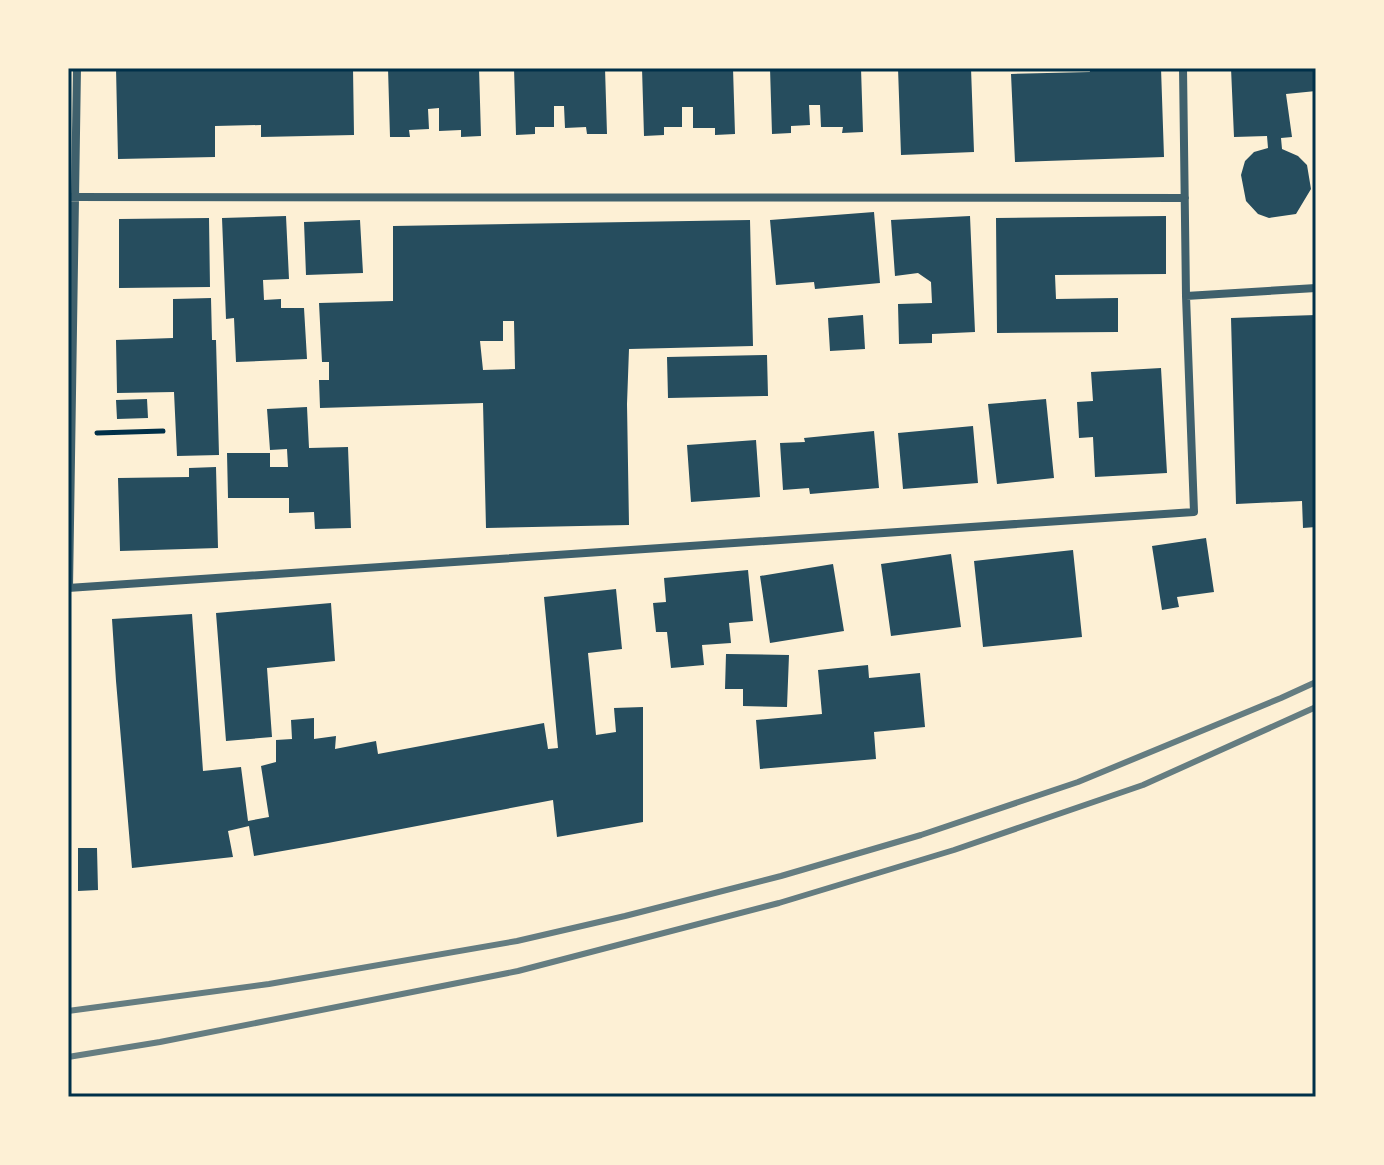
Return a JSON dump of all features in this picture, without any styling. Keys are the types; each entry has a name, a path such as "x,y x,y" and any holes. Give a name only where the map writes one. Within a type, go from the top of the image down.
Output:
{"street":[{"path":"77,68 72,197 72,434 68,588 1194,512 1186,296 1183,68"},
{"path":"72,197 1185,198"},
{"path":"1186,296 1316,288"}],"path":[{"path":"72,434 163,431"}],"building":[{"path":"116,68 353,68 354,135 261,137 261,125 215,126 215,157 118,159"},
{"path":"388,68 479,68 481,136 461,137 461,130 439,131 439,108 428,109 429,129 409,130 410,137 390,137"},
{"path":"514,68 605,68 607,134 587,134 586,127 565,128 564,106 554,106 554,127 535,127 535,134 516,135"},
{"path":"642,68 733,68 735,134 715,135 715,128 693,128 693,107 682,107 682,127 664,127 664,135 644,136"},
{"path":"770,68 861,68 863,132 842,133 843,127 821,127 820,105 809,105 810,125 791,126 791,133 772,134"},
{"path":"898,68 971,68 974,152 901,155"},
{"path":"1089,68 1161,68 1164,157 1015,162 1011,74 1090,72"},
{"path":"1231,68 1316,68 1316,91 1286,94 1292,137 1281,138 1282,149 1298,156 1307,165 1311,189 1296,214 1269,218 1258,214 1246,201 1241,175 1245,161 1254,152 1268,148 1267,136 1234,137"},
{"path":"874,212 880,283 815,289 814,282 776,285 770,220"},
{"path":"286,216 289,279 263,280 264,300 281,299 281,308 304,308 307,359 236,362 234,318 226,319 222,218"},
{"path":"970,216 975,332 932,334 932,343 899,344 898,304 932,303 931,282 918,273 895,276 891,220"},
{"path":"1166,216 1166,274 1055,275 1056,299 1118,298 1118,332 997,333 996,218"},
{"path":"209,218 210,287 119,288 119,219"},
{"path":"360,220 363,273 306,275 304,222"},
{"path":"750,220 753,346 629,349 629,525 486,528 483,403 320,408 319,380 329,380 329,362 322,362 319,303 393,301 393,226","holes":["503,321 514,321 515,369 483,370 480,341 503,341"]},
{"path":"211,298 212,340 216,340 219,455 177,456 174,392 117,393 116,340 173,338 173,299"},
{"path":"863,315 865,349 830,351 828,318"},
{"path":"1316,315 1316,527 1303,528 1302,501 1236,504 1231,318"},
{"path":"767,355 768,396 668,398 667,357"},
{"path":"1161,368 1167,473 1095,477 1093,437 1079,438 1077,402 1093,401 1091,372"},
{"path":"147,399 148,418 117,419 116,400"},
{"path":"1046,399 1054,478 997,484 988,404"},
{"path":"307,407 309,448 348,447 351,528 315,529 314,512 289,513 289,498 228,498 227,453 270,453 270,467 288,467 287,449 270,450 267,409"},
{"path":"973,426 978,483 903,489 898,433"},
{"path":"874,431 879,488 810,494 809,488 783,490 780,443"},
{"path":"756,440 760,497 691,502 687,445"},
{"path":"216,467 218,548 120,551 118,478 189,477 189,468"},
{"path":"1206,538 1214,592 1177,597 1179,607 1162,610 1152,546"},
{"path":"1073,550 1082,637 983,647 974,561"},
{"path":"951,554 961,627 891,636 881,564"},
{"path":"833,564 844,631 770,643 760,576"},
{"path":"748,570 753,621 729,623 731,643 702,645 704,665 671,668 667,632 656,632 653,603 666,602 664,578"},
{"path":"616,589 622,649 588,653 596,735 616,732 614,708 643,707 643,822 557,837 553,800 254,856 249,826 228,831 233,857 132,868 112,619 192,614 203,771 241,767 248,821 269,817 261,766 276,762 276,740 292,739 291,720 314,718 314,739 336,736 335,749 376,741 378,754 544,723 548,749 558,748 544,597"},
{"path":"331,603 335,661 267,668 272,737 226,741 216,613"},
{"path":"726,654 789,655 787,707 743,706 743,689 725,689"},
{"path":"868,665 869,678 920,673 925,727 874,732 876,759 760,769 756,720 822,714 818,670"},
{"path":"78,848 97,848 98,890 78,891"}],"railway":[{"path":"68,1011 269,984 517,941 781,876 921,835 1078,782 1316,682"},
{"path":"68,1057 160,1042 518,971 779,903 954,850 1143,785 1316,707"}]}
